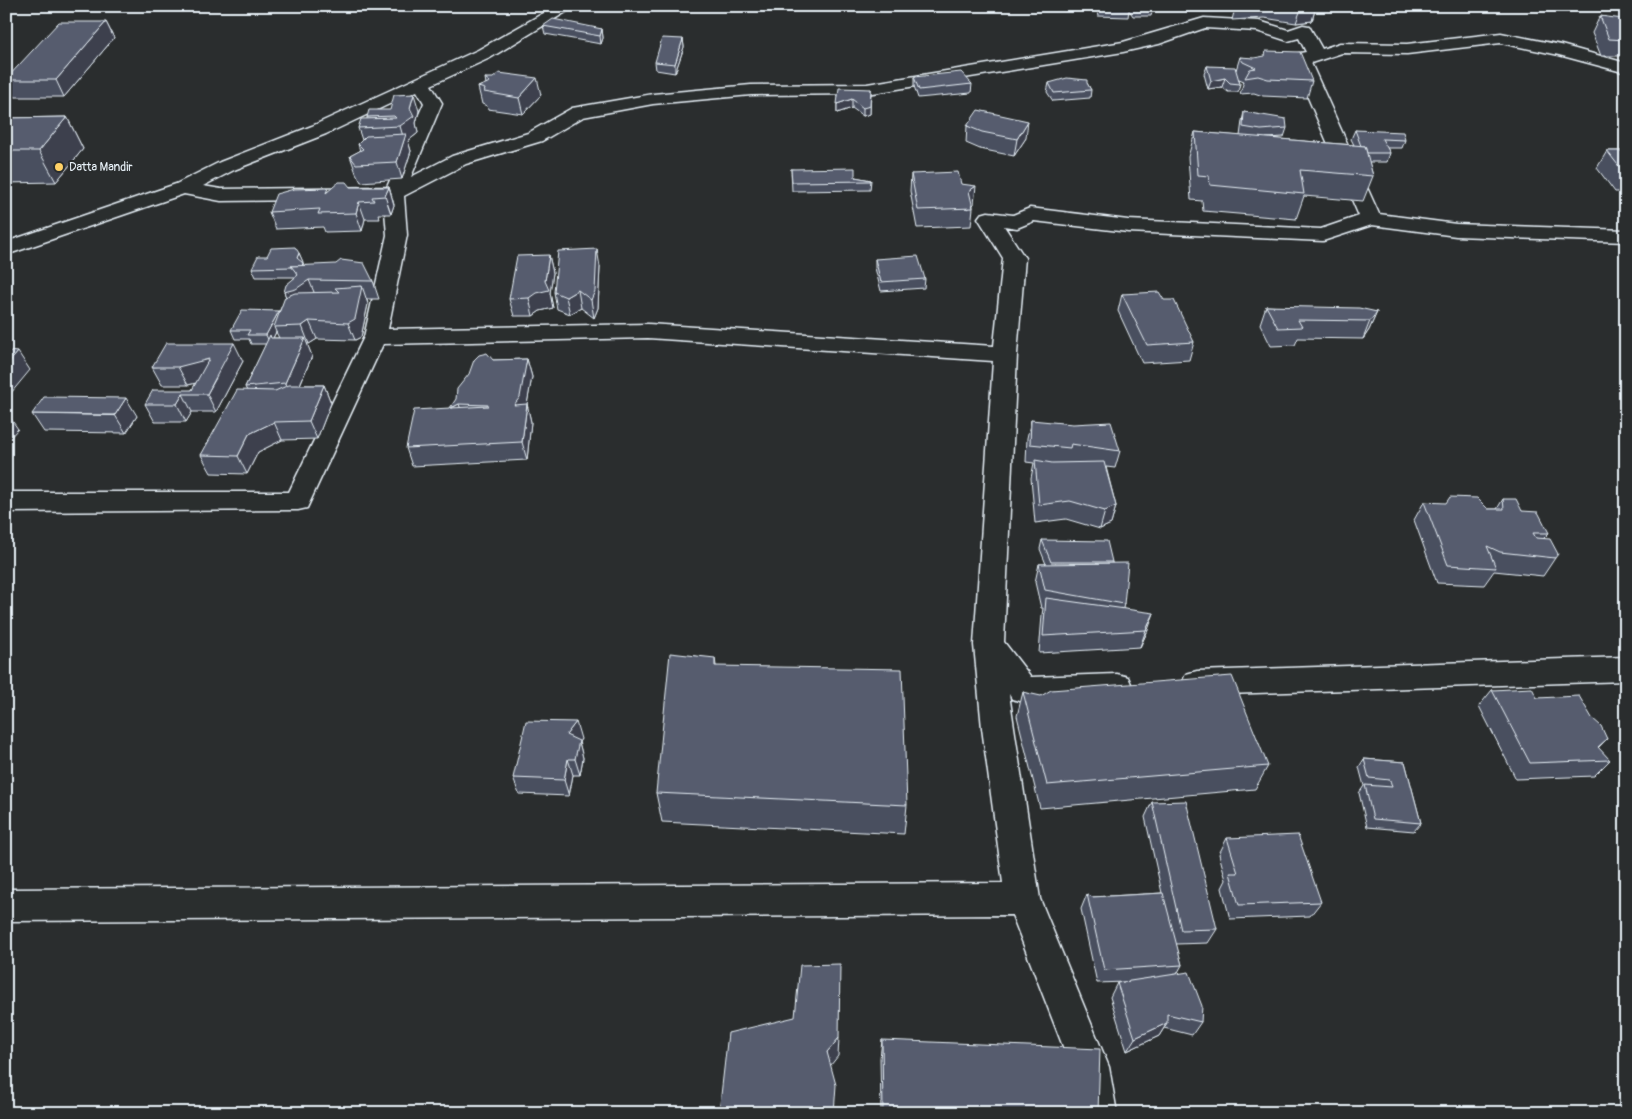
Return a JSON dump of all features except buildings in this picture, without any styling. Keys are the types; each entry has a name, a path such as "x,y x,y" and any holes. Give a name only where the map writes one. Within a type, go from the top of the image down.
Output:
{"street":[{"path":"6,249 184,188 227,166 319,130 484,54 568,6"},
{"path":"184,188 221,196 394,193 459,160 535,137 578,112 653,99 751,90 867,89 1123,46 1153,40 1204,23 1259,26 1288,36 1303,30 1317,57"},
{"path":"1371,219 1300,58 1317,57 1340,48 1407,49 1501,38 1561,50 1626,68"},
{"path":"6,502 298,502 375,337 397,235 394,193 433,103 421,83"},
{"path":"1098,1113 1090,1067 1023,899 997,728 989,645 1005,354 1014,258 988,218 1016,222 1030,214 1128,226 1323,235 1371,219 1456,230 1626,236"},
{"path":"375,337 648,331 891,349 1005,354"},
{"path":"989,645 1023,690 1141,686"},
{"path":"1171,684 1626,669"},
{"path":"6,905 1023,899"}],"place":[{"name":"Datta Mandir","path":"59,167"}]}
